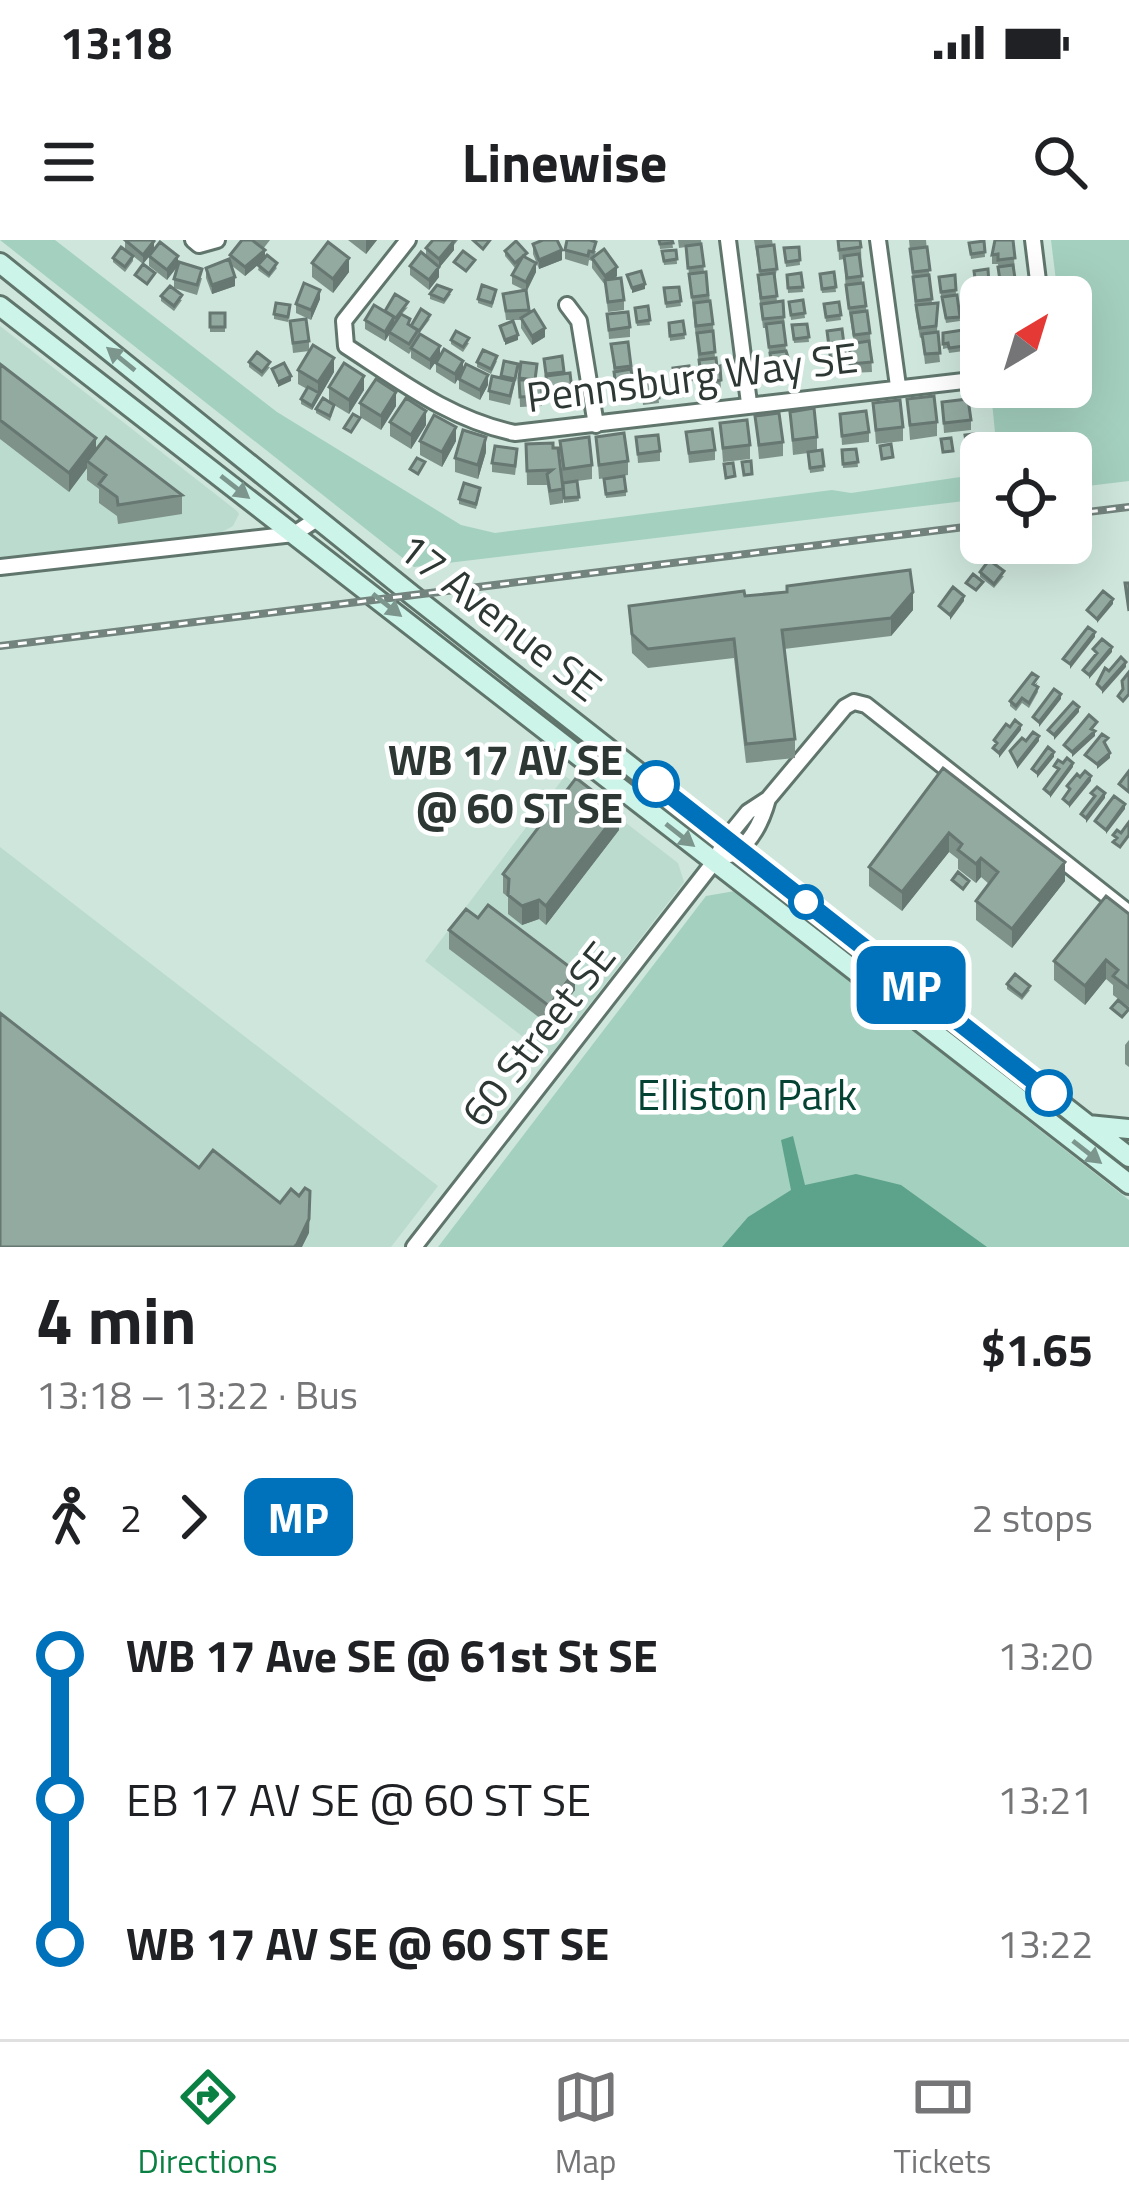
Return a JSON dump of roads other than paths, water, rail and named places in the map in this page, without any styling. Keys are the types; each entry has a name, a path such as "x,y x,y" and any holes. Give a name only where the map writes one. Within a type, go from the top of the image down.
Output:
{"main road":[{"name":"17 Avenue SE","path":"0,263 1129,1156"},
{"name":"17 Avenue SE","path":"0,306 1129,1184"},
{"path":"1088,1125 1129,1129"}],"street":[{"path":"193,240 199,245 218,240"},
{"name":"Pennsburg Way SE","path":"408,240 344,320 346,346 444,409 480,426 515,434 960,381"},
{"path":"728,240 749,403"},
{"path":"878,240 898,386"},
{"path":"1033,240 1037,276"},
{"path":"567,305 579,322 596,425"},
{"path":"0,567 294,534 317,518"},
{"path":"733,844 761,821 768,799 854,702 866,705 1129,913"},
{"name":"60 Street SE","path":"413,1247 714,862 733,844"}],"railway":[{"path":"1092,511 1129,507"},
{"path":"0,646 960,528"}],"place":[{"name":"WB 17 AV SE @ 60 ST SE","path":"656,784"}],"park label":[{"name":"Elliston Park","path":"747,1095"}]}
